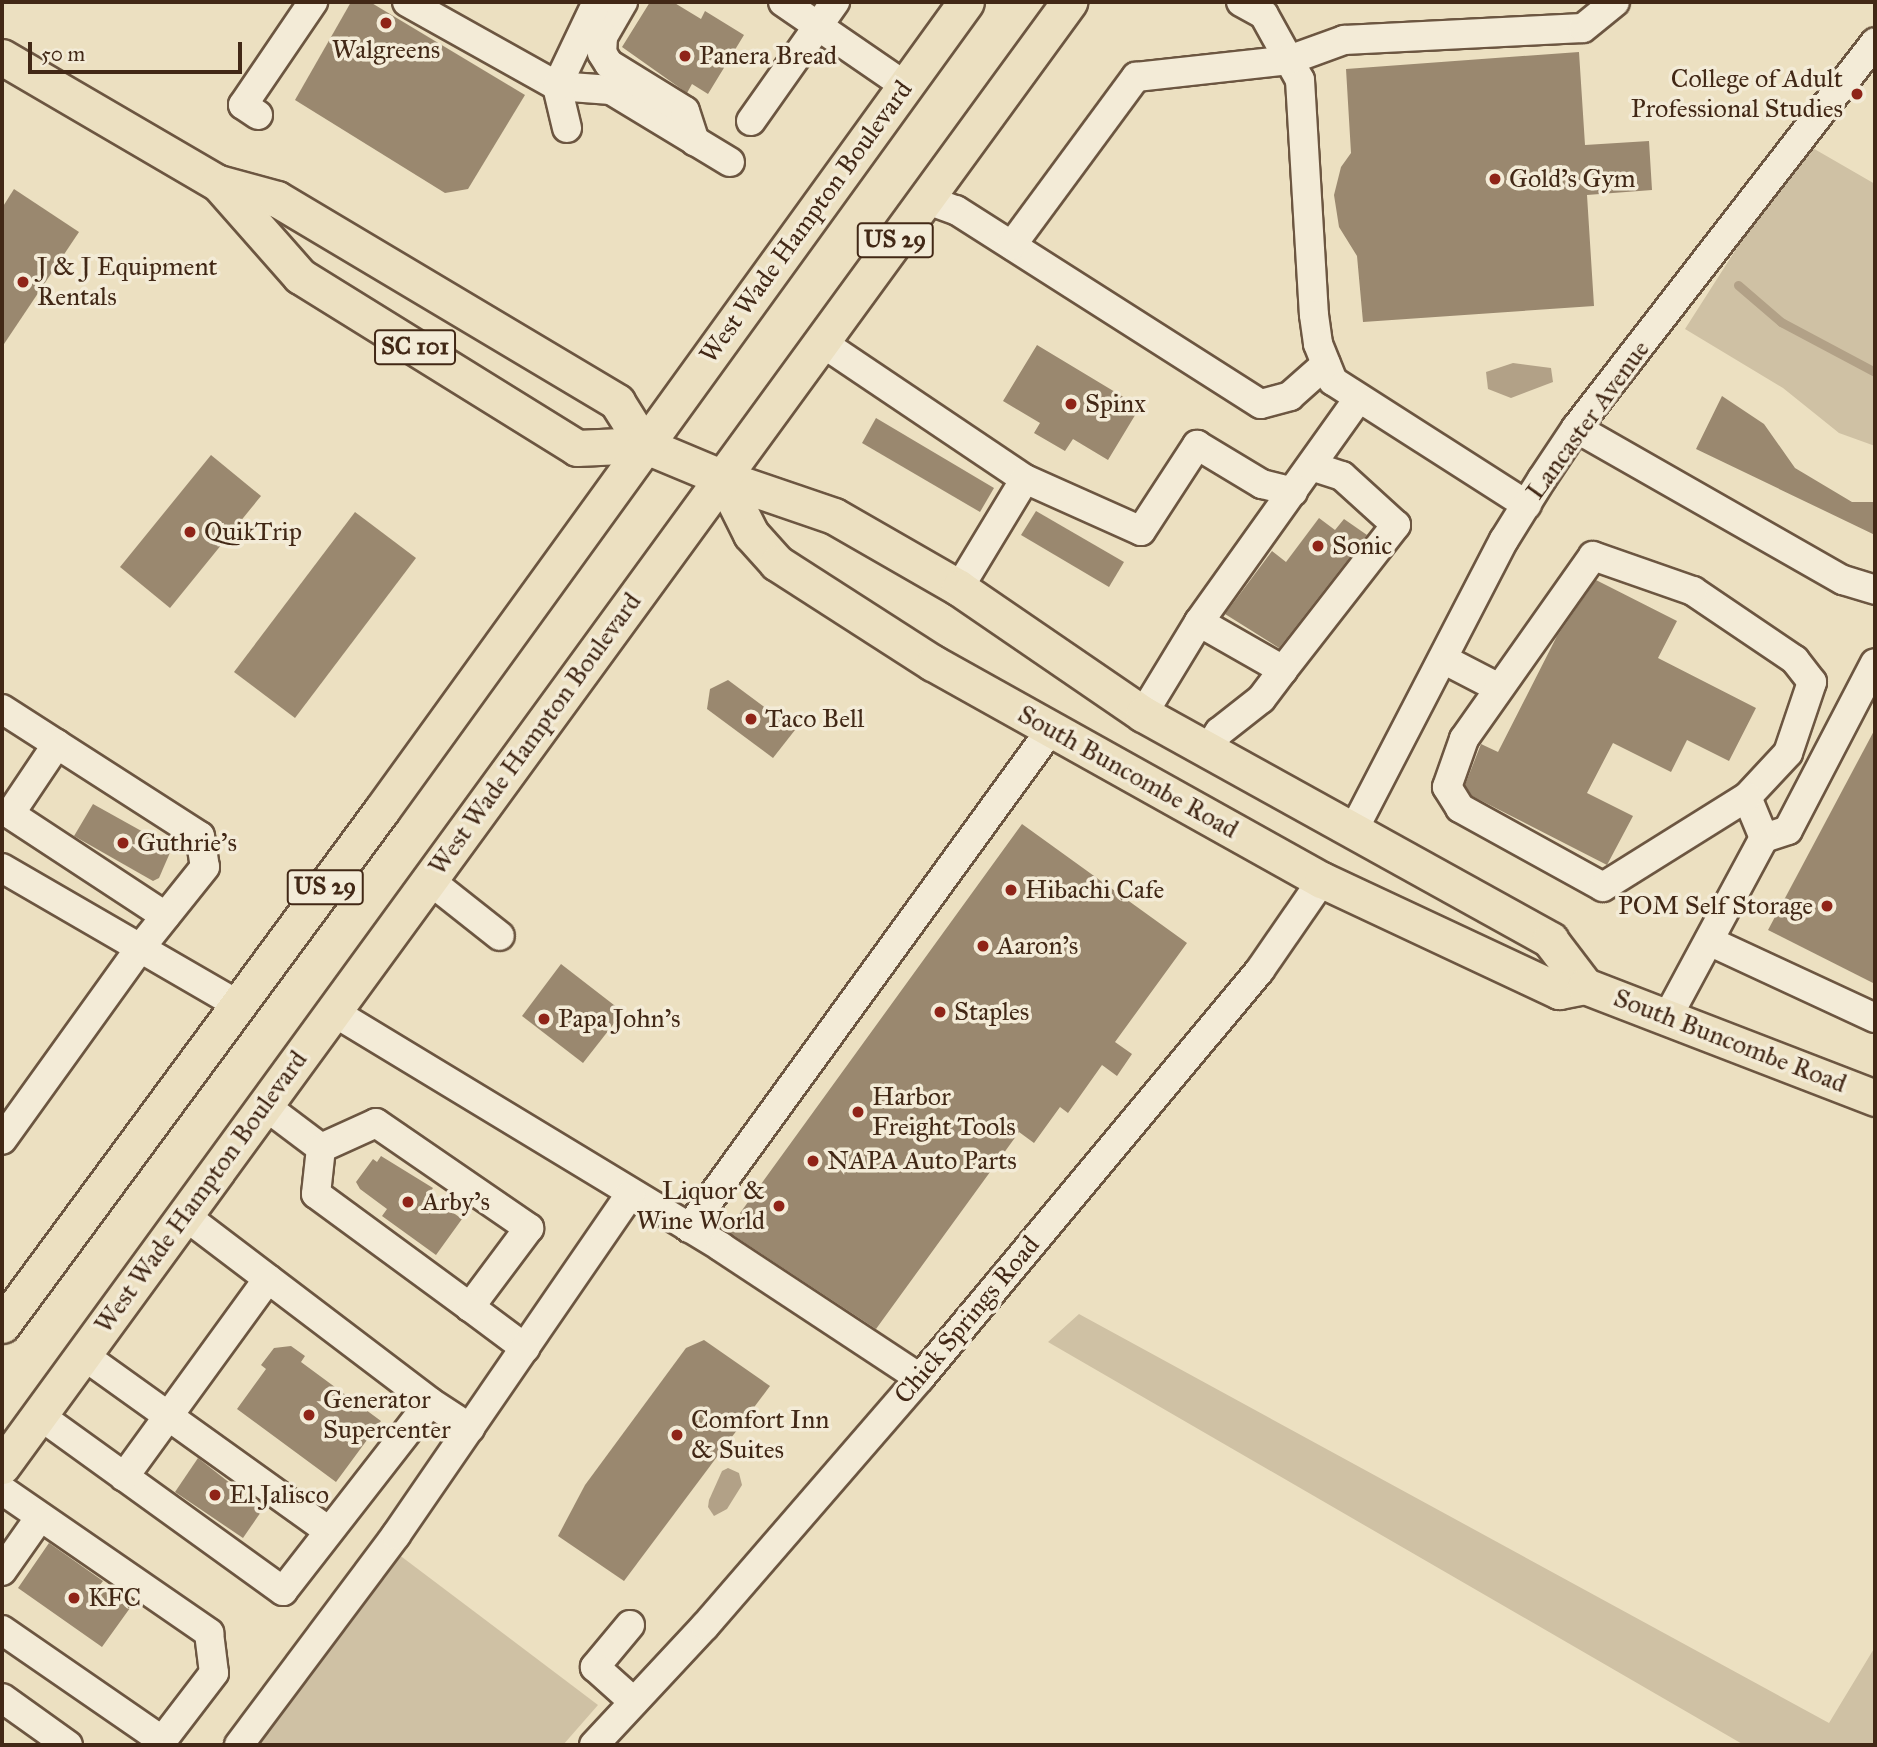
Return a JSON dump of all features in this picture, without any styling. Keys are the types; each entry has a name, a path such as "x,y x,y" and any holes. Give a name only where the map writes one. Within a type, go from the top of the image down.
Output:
{"main road":[{"name":"West Wade Hampton Boulevard","path":"2,1325 966,2"},
{"name":"West Wade Hampton Boulevard","path":"2,1466 1069,2"},
{"name":"SC 101","path":"2,57 218,183 277,198 617,402 644,445 578,448 363,317 300,276 218,183"},
{"name":"South Buncombe Road","path":"644,445 723,478 834,516 959,588 1143,714 1550,940 1585,986"},
{"name":"South Buncombe Road","path":"723,478 751,534 777,563 933,663 1322,880 1559,991 1585,986 1875,1098"}],"street":[{"path":"250,110 313,2"},
{"path":"407,2 557,86 611,90 730,162"},
{"path":"567,128 557,86 597,2"},
{"path":"623,2 603,36 602,53 609,64 685,111 695,141"},
{"path":"783,2 828,13 905,86"},
{"path":"1241,2 1264,15 1300,80 1313,302 1318,344 1333,381 1527,505"},
{"path":"1012,245 1136,77 1289,60 1344,40 1583,28 1615,2"},
{"path":"751,121 828,13"},
{"name":"Lancaster Avenue","path":"1353,831 1527,505 1576,428 1875,43"},
{"path":"925,199 956,210 1261,404 1290,396 1326,364"},
{"path":"821,342 1025,479 1140,531 1197,445 1262,484 1293,492"},
{"path":"1143,714 1199,622 1277,508 1293,492 1359,398"},
{"path":"1576,428 1843,579 1875,590"},
{"path":"1208,749 1219,732 1261,699 1396,525 1342,476 1312,466"},
{"path":"959,588 1025,479"},
{"path":"1593,556 1693,591 1795,660 1812,682 1788,753 1747,797 1603,887 1460,808 1447,787 1464,739 1593,556"},
{"path":"1199,622 1283,670"},
{"path":"1443,659 1499,688"},
{"path":"1668,1016 1764,838 1788,830 1875,663"},
{"path":"2,709 200,836 205,867 140,947 2,1140"},
{"path":"689,1228 1052,728"},
{"path":"57,744 10,814 165,916"},
{"path":"1747,797 1764,838"},
{"path":"2,868 237,1004"},
{"path":"429,880 500,936"},
{"name":"Chick Springs Road","path":"594,1745 920,1378 1260,970 1322,880"},
{"path":"1709,941 1875,1018"},
{"path":"332,1011 689,1228 920,1378"},
{"path":"264,1105 321,1147"},
{"path":"321,1147 376,1123 528,1228 470,1307"},
{"path":"321,1147 316,1194 525,1348"},
{"path":"239,1745 471,1428 630,1194"},
{"path":"184,1215 430,1402 471,1428"},
{"path":"124,1477 167,1413 268,1279"},
{"path":"83,1355 329,1531"},
{"path":"39,1415 283,1591 430,1402"},
{"path":"2,1490 209,1633 214,1673 161,1743 2,1630"},
{"path":"2,1571 40,1517"},
{"path":"630,1625 595,1667 634,1702"},
{"path":"2,1698 68,1745"}],"shaded area":[{"path":"1804,143 1875,184 1875,446 1839,433 1783,388 1685,329"},
{"path":"1513,363 1551,368 1553,382 1511,398 1488,389 1486,372"},
{"path":"1079,1314 1829,1723 1875,1647 1875,1745 1744,1745 1048,1342"},
{"path":"728,1468 739,1473 742,1485 727,1509 714,1516 708,1507 709,1500 722,1471"},
{"path":"394,1551 598,1705 563,1745 251,1745"}],"building":[{"name":"Walgreens","path":"351,2 370,2 525,95 468,189 445,193 295,100"},
{"name":"Panera Bread","path":"650,2 673,2 701,19 705,11 744,35 708,94 692,84 687,93 622,47"},
{"name":"Gold's Gym","path":"1579,52 1585,145 1649,141 1652,190 1587,195 1594,306 1363,322 1357,256 1339,227 1334,195 1341,167 1351,153 1346,69"},
{"name":"J & J Equipment Rentals","path":"14,189 79,232 2,347 2,208"},
{"name":"Spinx","path":"1037,345 1140,407 1108,460 1073,439 1065,451 1034,433 1040,423 1003,401"},
{"path":"1722,396 1764,424 1795,468 1852,502 1875,502 1875,535 1696,449"},
{"path":"876,418 994,488 980,512 862,443"},
{"name":"QuikTrip","path":"211,455 261,496 170,608 120,567"},
{"path":"1036,511 1124,562 1109,587 1021,535"},
{"name":"QuikTrip","path":"355,512 416,558 295,718 234,672"},
{"path":"1319,518 1335,530 1344,519 1367,535 1279,648 1225,614 1272,551 1286,562"},
{"path":"1596,580 1677,621 1658,658 1756,708 1729,761 1687,740 1671,772 1613,743 1587,793 1633,816 1607,865 1472,796 1465,785 1481,744 1498,752 1557,636"},
{"name":"Taco Bell","path":"728,680 795,730 773,758 707,709 710,689"},
{"name":"POM Self Storage","path":"1875,729 1875,984 1768,930"},
{"name":"Guthrie's","path":"93,804 172,848 159,878 153,881 74,836"},
{"path":"1022,824 1187,943 1115,1042 1132,1054 1117,1076 1102,1065 1068,1113 1060,1107 1034,1143 1019,1132 876,1329 727,1231"},
{"path":"561,964 623,1012 583,1063 522,1016"},
{"name":"Arby's","path":"381,1156 433,1188 428,1195 462,1219 436,1255 382,1216 387,1209 360,1189 356,1182 373,1159 377,1162"},
{"name":"Comfort Inn & Suites","path":"704,1340 770,1386 624,1581 558,1536 585,1485 686,1348"},
{"name":"Generator Supercenter","path":"291,1346 305,1356 301,1362 381,1421 336,1482 237,1409 266,1369 261,1365 274,1348"},
{"name":"El Jalisco","path":"198,1458 263,1509 243,1538 175,1492"},
{"name":"KFC","path":"49,1543 103,1581 99,1586 130,1608 102,1647 18,1588"}],"waterway":[{"path":"1738,285 1781,322 1875,372"}],"place":[{"name":"Walgreens","path":"386,23"},
{"name":"Panera Bread","path":"685,56"},
{"name":"College of Adult Professional Studies","path":"1857,94"},
{"name":"Gold's Gym","path":"1495,179"},
{"name":"J & J Equipment Rentals","path":"23,282"},
{"name":"Spinx","path":"1071,404"},
{"name":"QuikTrip","path":"190,532"},
{"name":"Sonic","path":"1318,546"},
{"name":"Taco Bell","path":"751,719"},
{"name":"Guthrie's","path":"123,843"},
{"name":"Hibachi Cafe","path":"1011,890"},
{"name":"POM Self Storage","path":"1827,906"},
{"name":"Aaron's","path":"983,946"},
{"name":"Staples","path":"940,1012"},
{"name":"Papa John's","path":"544,1019"},
{"name":"Harbor Freight Tools","path":"858,1112"},
{"name":"NAPA Auto Parts","path":"813,1161"},
{"name":"Arby's","path":"408,1202"},
{"name":"Liquor & Wine World","path":"779,1206"},
{"name":"Generator Supercenter","path":"309,1415"},
{"name":"Comfort Inn & Suites","path":"677,1435"},
{"name":"El Jalisco","path":"215,1495"},
{"name":"KFC","path":"74,1598"}]}
